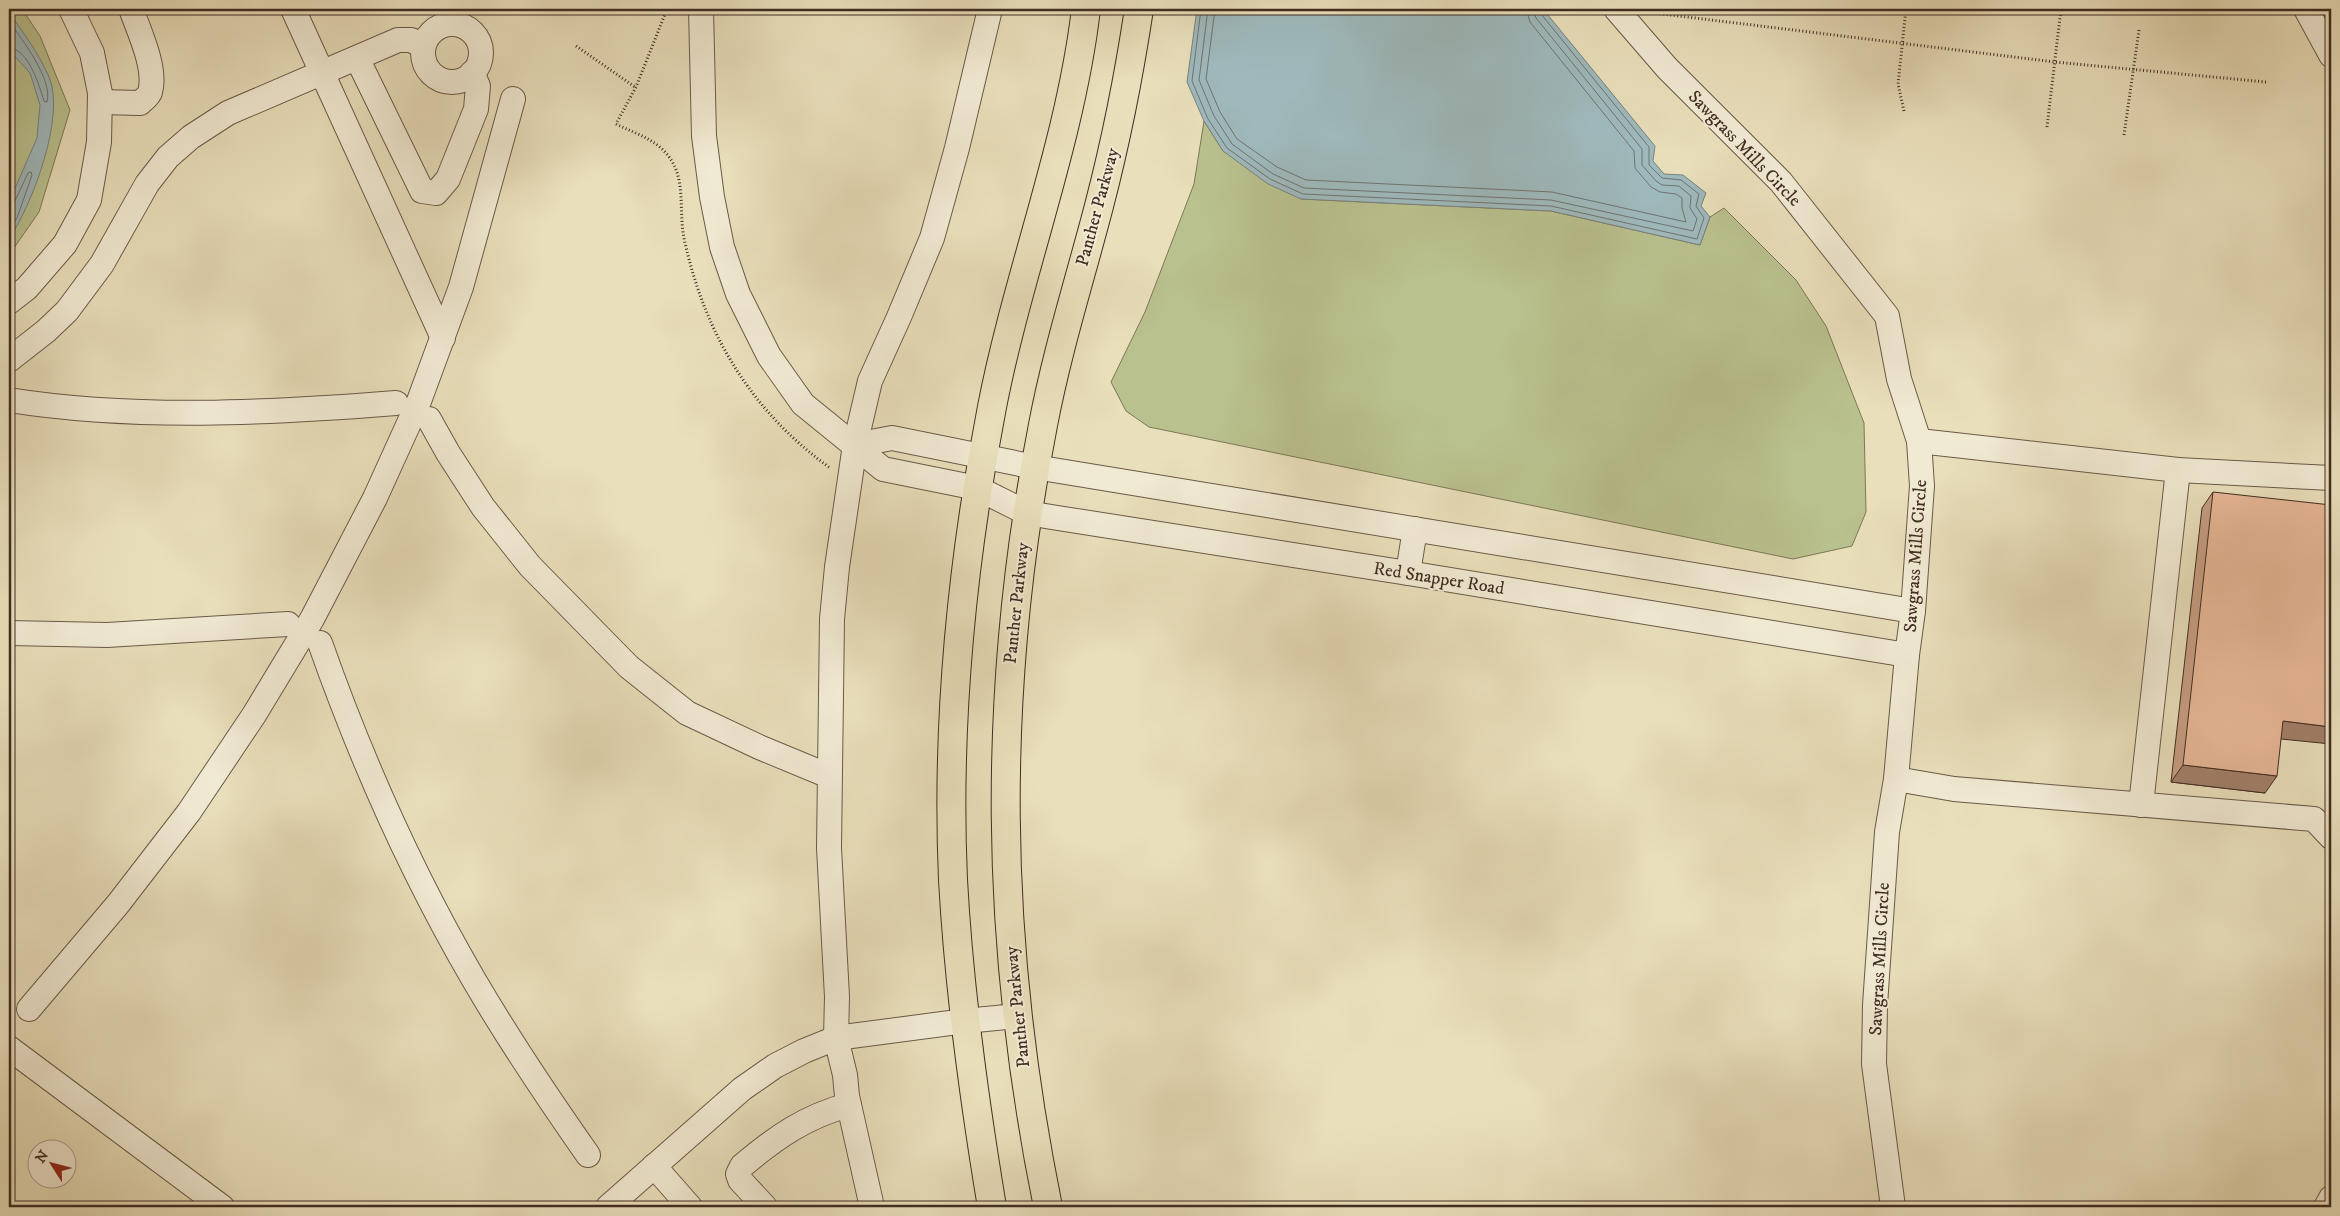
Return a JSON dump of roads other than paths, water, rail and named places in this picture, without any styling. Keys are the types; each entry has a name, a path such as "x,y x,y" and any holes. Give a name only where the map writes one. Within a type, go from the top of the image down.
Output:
{"main road":[{"path":"992,1207 974,1096 965,1021 953,878 954,716 964,591 977,488 1004,355 1067,111 1086,9"},
{"name":"Panther Parkway","path":"1048,1207 1031,1116 1017,1016 1008,918 1004,802 1011,640 1027,512 1055,367 1117,128 1139,9"}],"street":[{"path":"9,302 27,288 65,244 89,200 99,142 100,102 92,53 71,9"},
{"path":"100,102 140,103 150,94 151,80 148,59 131,9"},
{"path":"293,9 443,338"},
{"name":"Red Snapper Road","path":"701,9 704,136 712,197 722,247 738,294 769,356 803,404 883,469 977,488 1027,512 1907,655"},
{"path":"872,1207 836,1038 837,997 829,848 832,619 838,558 854,445 870,381 932,238 957,148 990,9"},
{"path":"2306,9 2331,55"},
{"name":"Sawgrass Mills Circle","path":"1618,10 1668,68 1781,182 1887,316 1899,379 1918,442 1922,486 1913,611 1907,655 1896,779 1887,832 1874,1005 1874,1064 1893,1207"},
{"path":"445,24 456,24 466,27 474,34 480,43 481,54 478,64 472,73 464,79 453,82 438,78 426,67 423,57 423,46 428,36 435,29 445,24"},
{"path":"9,360 46,332 67,311 102,264 142,191 168,157 200,130 228,112 398,40 411,40 423,46"},
{"path":"357,58 422,191 436,194 448,179 476,109 478,86 472,73"},
{"path":"28,1009 86,943 154,859 254,715 312,619 375,498 419,401 461,287 513,99"},
{"path":"9,400 60,408 220,412 299,411 396,403"},
{"path":"429,419 448,453 483,507 514,546 577,616 629,667 687,713 759,747 830,776"},
{"path":"854,445 892,438 1035,467 1913,611"},
{"path":"1918,442 2178,470 2331,478"},
{"path":"2142,805 2178,470"},
{"path":"1408,573 1415,529"},
{"path":"9,633 107,635 288,624"},
{"path":"320,643 373,779 447,930 505,1032 588,1155"},
{"path":"1896,779 1954,789 2314,819 2331,838"},
{"path":"608,1207 742,1088 775,1066 836,1038 1017,1016"},
{"path":"9,1048 222,1207"},
{"path":"765,1207 740,1180 738,1174 742,1166 791,1127 830,1110 849,1105"},
{"path":"654,1166 690,1207"},
{"path":"2326,1207 2331,1198"}],"water":[{"path":"1197,9 1543,9 1655,146 1653,161 1664,174 1683,175 1706,193 1701,206 1710,217 1700,245 1551,211 1301,199 1268,184 1223,151 1204,121 1187,82"},
{"path":"9,12 36,51 49,77 53,94 53,114 50,136 36,183 18,224 9,239 9,202 37,138 40,105 30,73 9,50"}]}
